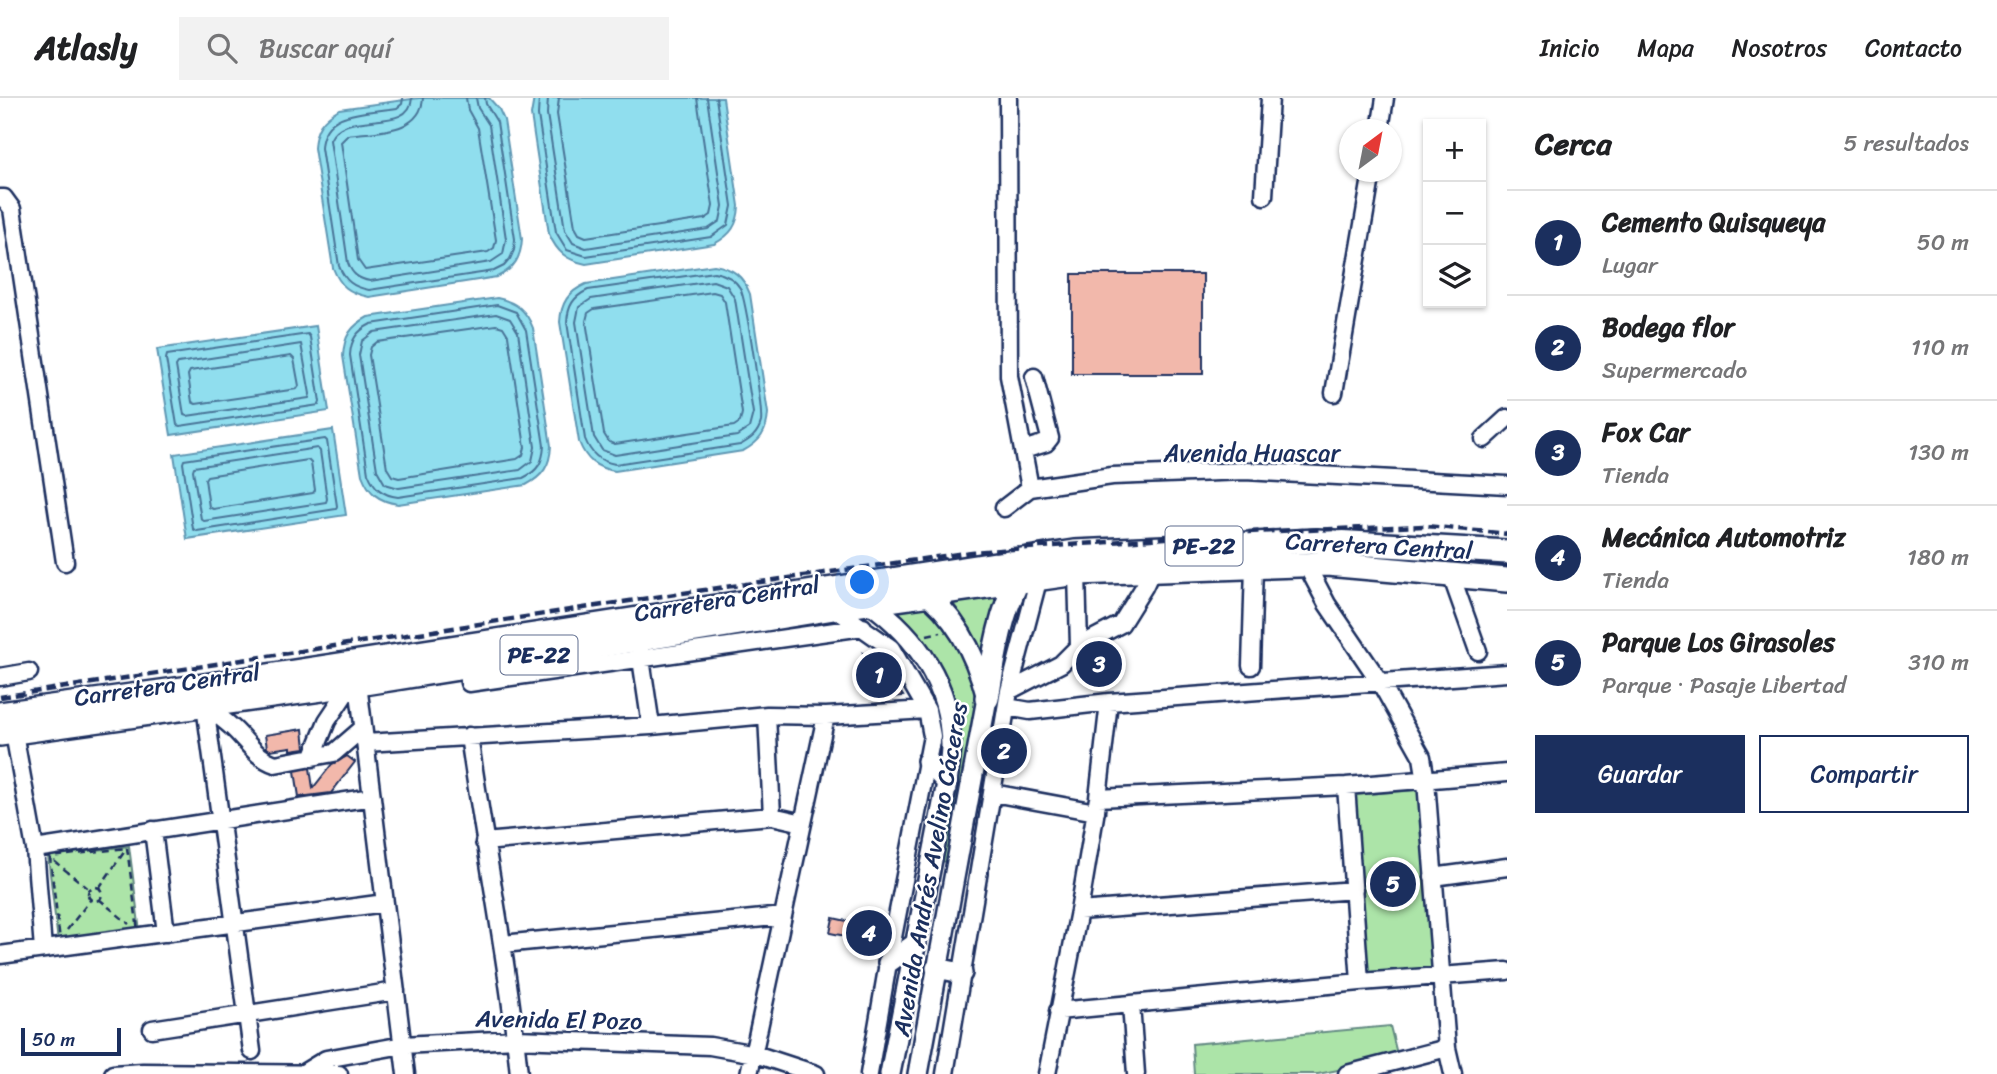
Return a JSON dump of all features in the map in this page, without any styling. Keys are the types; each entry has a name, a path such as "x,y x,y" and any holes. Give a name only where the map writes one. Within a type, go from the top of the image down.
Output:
{"highway":[{"name":"Carretera Central","path":"5,733 467,667 639,650 706,618 903,577 1074,552 1317,541 1507,552"},
{"name":"Carretera Central","path":"5,733 197,687 706,618 834,608 1077,573 1326,564 1507,580"},
{"path":"1001,699 1000,625 1007,600 1028,579"}],"main road":[{"name":"Avenida Andrés Avelino Cáceres","path":"903,577 927,594 950,617 967,642 979,668 1001,699 954,873 918,1074"},
{"name":"Avenida Andrés Avelino Cáceres","path":"870,603 894,620 911,638 928,665 947,713 951,746 947,783 890,1074"},
{"path":"927,761 947,783"},
{"path":"930,872 937,867 946,867 954,873"},
{"path":"888,962 916,943"},
{"path":"936,968 962,973"}],"street":[{"path":"1008,98 1009,376 1030,488"},
{"path":"1264,196 1270,98"},
{"path":"1382,119 1385,98"},
{"path":"1334,393 1371,182"},
{"path":"0,198 4,198 12,209 65,562"},
{"path":"1023,450 1046,443 1050,438 1034,377"},
{"path":"1484,439 1507,418"},
{"name":"Avenida Huascar","path":"1003,508 1030,488 1112,476 1245,471 1507,485"},
{"path":"1306,564 1328,604 1380,682 1422,757 1448,1073"},
{"path":"1251,666 1254,566"},
{"path":"1001,699 1061,664 1079,646 1121,624 1152,570"},
{"path":"1077,573 1079,646"},
{"path":"1451,575 1478,651"},
{"path":"834,608 891,648 927,710 932,736 869,1074"},
{"path":"651,726 639,650 863,627"},
{"path":"0,677 29,672"},
{"path":"1001,699 1030,711 1109,702 1507,673"},
{"path":"354,684 364,735 406,1074"},
{"path":"312,758 327,721 354,684"},
{"path":"945,1074 993,793 1001,699"},
{"path":"1047,1074 1097,805 1109,702"},
{"path":"205,706 226,722 253,751 267,762 275,764 334,753 364,735 469,736 651,726 767,715 826,716 927,710"},
{"path":"205,706 252,1051"},
{"path":"767,715 772,816"},
{"path":"749,1074 826,716"},
{"path":"5,733 41,851 50,946"},
{"path":"469,736 484,842 503,944 519,1074"},
{"path":"993,793 1097,805 1507,773"},
{"path":"1346,786 1360,982"},
{"path":"41,851 372,797"},
{"path":"484,842 772,816 803,823"},
{"path":"153,831 166,933"},
{"path":"1433,877 1507,867"},
{"path":"1079,911 1354,890"},
{"path":"0,955 138,933 166,933 385,904"},
{"path":"503,944 782,916"},
{"path":"1058,1011 1507,971"},
{"path":"152,1028 396,992"},
{"path":"1131,1004 1136,1074"},
{"name":"Avenida El Pozo","path":"303,1073 326,1059 403,1045 516,1039 710,1046 755,1054 816,1074"},
{"path":"1347,1074 1447,1048"},
{"name":"Avenida El Pozo","path":"113,1074 339,1074"}],"path":[{"path":"41,851 127,849"},
{"path":"99,888 127,849"},
{"path":"127,849 138,933"},
{"path":"41,851 89,890"},
{"path":"41,851 50,946"},
{"path":"89,890 99,888"},
{"path":"99,888 102,892 99,899"},
{"path":"89,890 90,899"},
{"path":"50,946 90,899 99,899 138,933"},
{"path":"50,946 138,933"}],"green space":[{"path":"1001,596 986,664 971,630 953,603"},
{"path":"930,606 966,648 979,706 948,862 940,861 956,753 935,666 914,628 896,611"},
{"path":"1418,790 1434,973 1369,978 1353,795"},
{"path":"129,846 140,932 58,942 48,856"},
{"path":"1390,1026 1398,1058 1318,1074 1194,1074 1192,1044"}],"water":[{"path":"419,98 489,98 499,109 504,120 522,239 520,252 516,262 497,277 369,297 346,288 333,268 314,148 316,135 324,121 339,109"},
{"path":"534,98 723,98 739,206 732,229 714,244 586,264 568,257 555,246 549,234 531,115"},
{"path":"714,265 727,268 736,274 750,294 768,413 762,436 743,451 615,471 602,468 588,458 579,442 560,322 567,299 586,284"},
{"path":"497,298 520,308 533,328 551,446 544,470 526,485 398,504 385,501 371,491 362,475 343,356 350,332 368,317"},
{"path":"316,326 329,411 171,435 157,349"},
{"path":"333,430 346,515 187,539 174,454"}],"building":[{"path":"1072,274 1203,274 1203,374 1072,374"},
{"path":"863,653 886,670 903,696 872,699"},
{"path":"303,729 305,748 267,748 265,735"},
{"path":"347,756 355,762 331,793 299,797 295,771 310,768 313,788 332,764"},
{"path":"833,918 879,928 876,942 830,933"}],"railway":[{"path":"0,697 669,595 972,552 1247,532 1427,526 1507,534"}],"place":[{"name":"Fox Car","path":"1099,664"},
{"name":"Cemento Quisqueya","path":"879,675"},
{"name":"Bodega flor","path":"1004,751"},
{"name":"Parque Los Girasoles","path":"1393,884"},
{"name":"Mecánica Automotriz","path":"869,933"}]}
